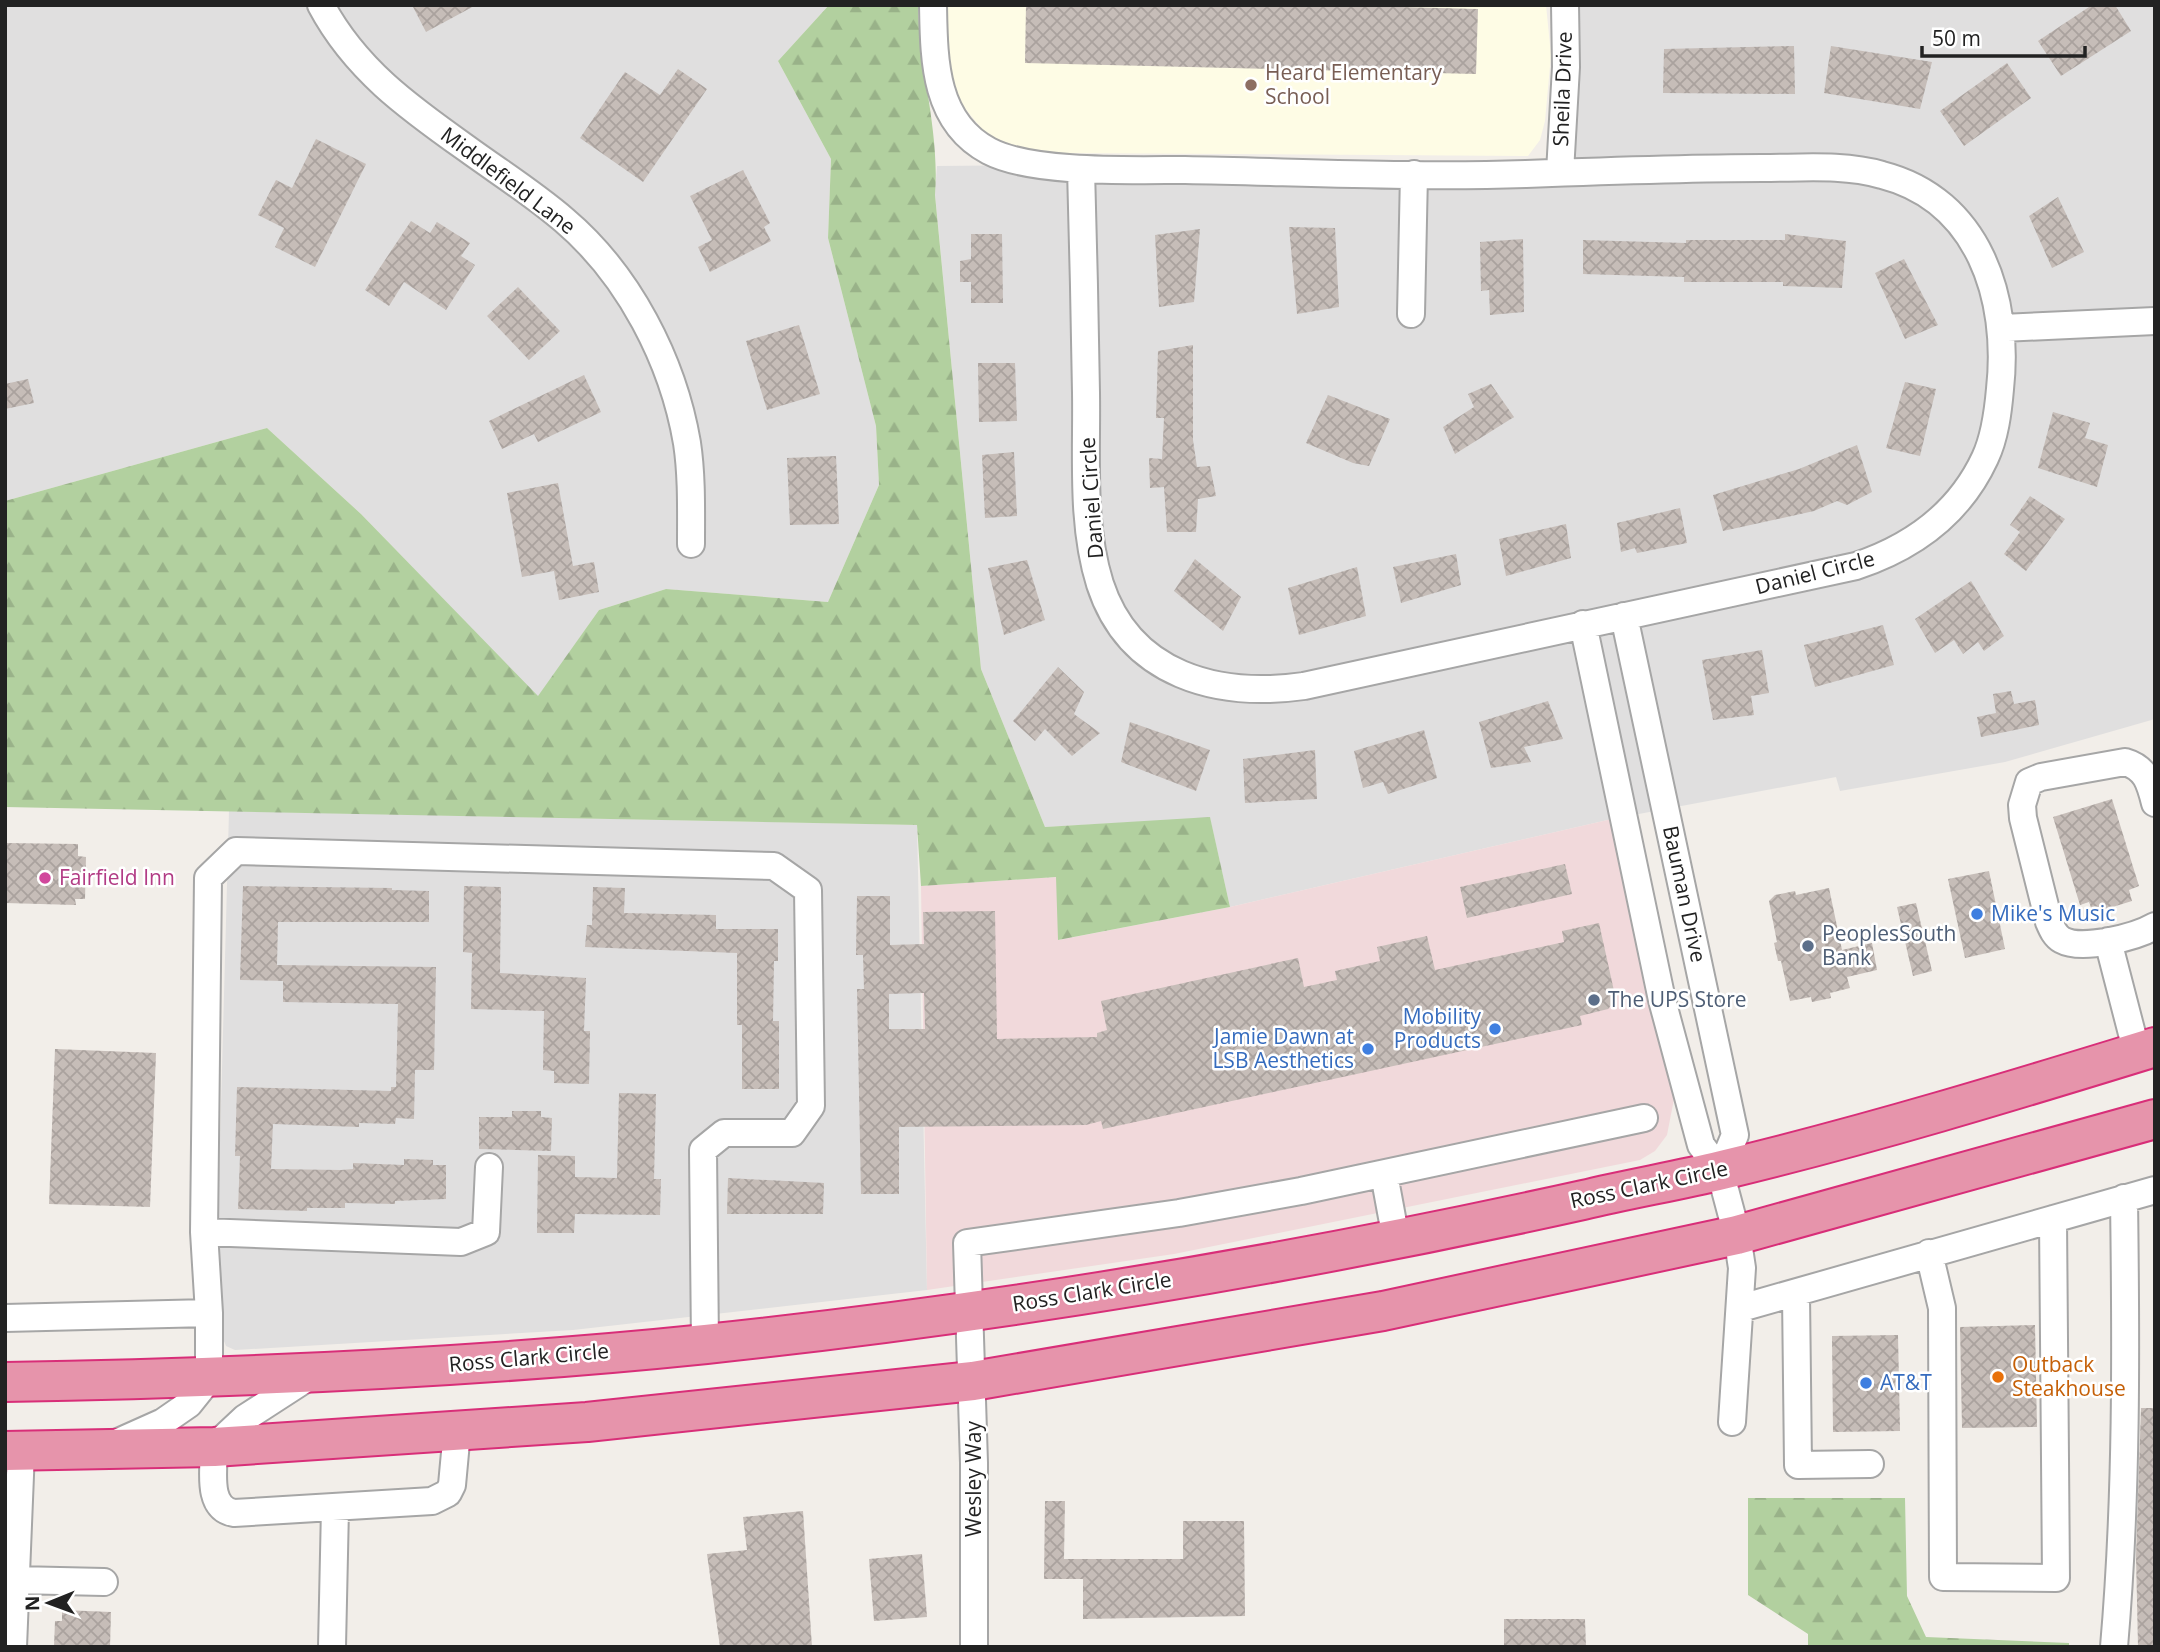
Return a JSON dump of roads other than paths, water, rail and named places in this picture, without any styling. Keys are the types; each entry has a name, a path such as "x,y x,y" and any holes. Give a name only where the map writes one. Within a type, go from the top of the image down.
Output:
{"highway":[{"name":"Ross Clark Circle","path":"5,1382 209,1379 316,1373 705,1344 968,1311 1262,1265 1720,1171 1981,1100 2146,1050"},
{"path":"13,1451 214,1447 600,1421 973,1381 1383,1311 1737,1235 2155,1119"}],"street":[{"name":"Middlefield Lane","path":"321,5 349,50 392,95 566,221 611,271 631,298 661,357 682,418 691,490 691,544"},
{"path":"933,5 934,66 941,93 953,119 988,151 1012,160 1081,169"},
{"name":"Sheila Drive","path":"1560,172 1566,67 1565,5"},
{"name":"Daniel Circle","path":"1651,168 1839,168 1902,181 1939,202 1973,239 1993,285 2002,328 1999,402 1987,454 1973,480 1947,514 1927,532 1904,547 1856,566 1277,690 1239,690 1200,683 1149,655 1121,625 1101,585 1091,540 1081,169 1414,174 1651,168"},
{"path":"1411,314 1414,174"},
{"path":"2002,328 2155,321"},
{"name":"Bauman Drive","path":"1624,616 1735,1135 1720,1171"},
{"name":"Bauman Drive","path":"1583,624 1662,1000 1701,1145 1720,1171 1737,1235 1742,1268 1741,1308 1732,1422"},
{"path":"2155,803 2144,773 2137,765 2124,762 2041,777 2029,782 2025,791 2023,818 2049,922 2056,936 2073,944 2108,941 2155,926"},
{"path":"105,1449 163,1422 189,1404 209,1379 209,1312 204,1232 208,878 236,851 774,866 808,890 811,1106 792,1133 724,1133 703,1150 705,1344"},
{"path":"2108,941 2146,1050"},
{"path":"1396,1239 1384,1174 1644,1118"},
{"path":"204,1232 461,1242 486,1232 489,1167"},
{"name":"Wesley Way","path":"974,1647 973,1381 967,1243 1179,1213 1384,1174"},
{"path":"1741,1308 1796,1295 1930,1253 2155,1190"},
{"path":"2115,1647 2120,1571 2125,1305 2123,1198"},
{"path":"1930,1253 1942,1308 1943,1577 2056,1578 2053,1219"},
{"path":"1796,1295 1798,1465 1870,1464"},
{"path":"5,1318 209,1312"},
{"path":"316,1373 245,1418 214,1447 216,1503 224,1511 420,1504 448,1493 455,1468 457,1430"},
{"path":"13,1451 16,1580 13,1647"},
{"path":"332,1647 335,1508"},
{"path":"16,1580 104,1582"}],"place":[{"name":"Heard Elementary School","path":"1251,85"},
{"name":"Fairfield Inn","path":"45,878"},
{"name":"Mike's Music","path":"1977,914"},
{"name":"PeoplesSouth Bank","path":"1808,946"},
{"name":"The UPS Store","path":"1594,1000"},
{"name":"Mobility Products","path":"1495,1029"},
{"name":"Jamie Dawn at LSB Aesthetics","path":"1368,1049"},
{"name":"Outback Steakhouse","path":"1998,1377"},
{"name":"AT&T","path":"1866,1383"}]}
